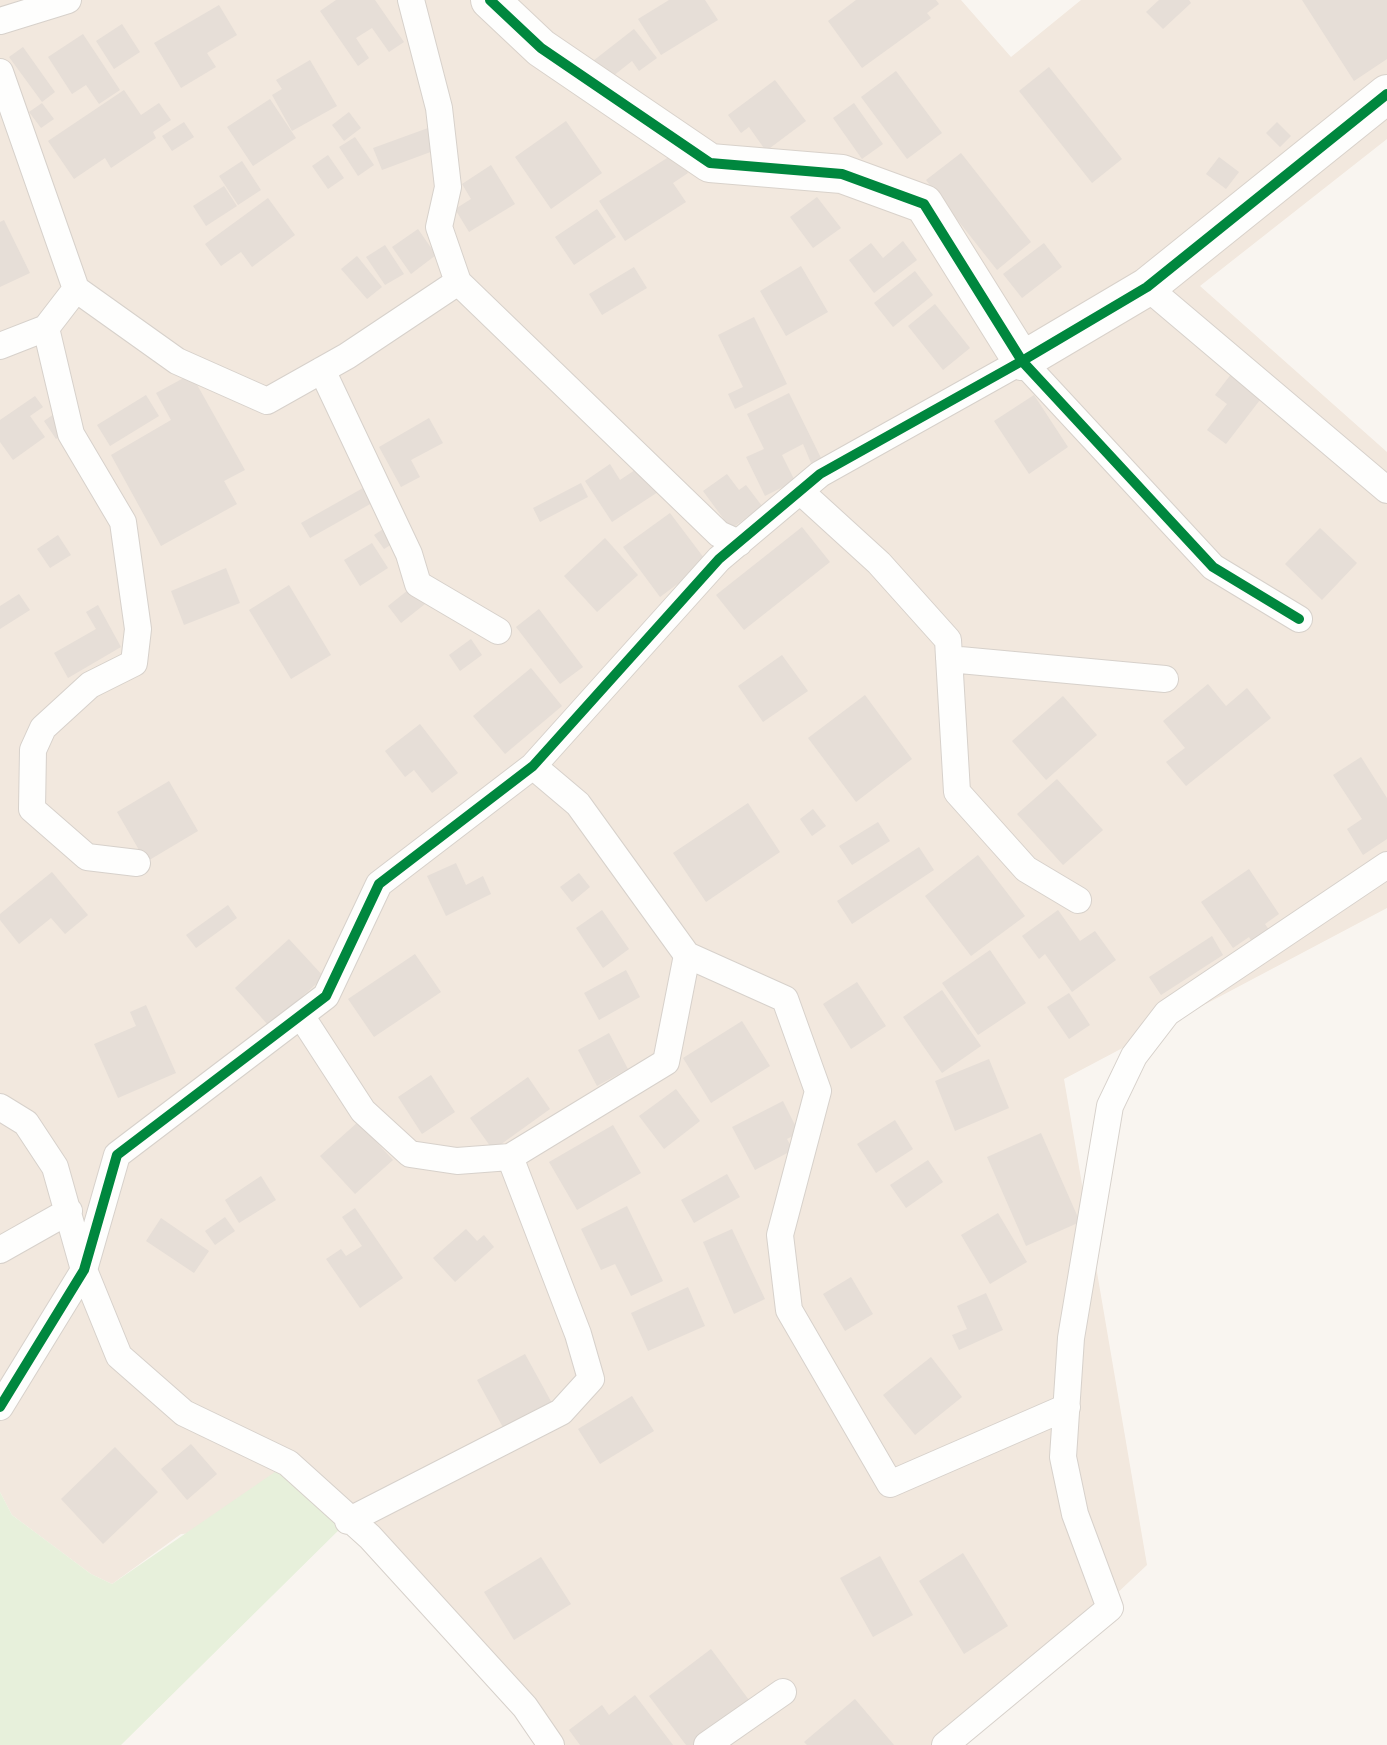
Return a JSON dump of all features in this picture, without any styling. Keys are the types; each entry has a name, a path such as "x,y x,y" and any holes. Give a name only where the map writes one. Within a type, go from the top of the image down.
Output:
{"street":[{"path":"0,21 68,0"},
{"path":"411,0 439,108 448,187 439,227 458,282 719,534 739,543"},
{"path":"490,0 541,48 710,163 842,174 924,204 1022,361 1213,567 1299,619"},
{"path":"2,83 76,289 177,361 267,401 322,370 458,282"},
{"path":"0,1407 84,1270 117,1155 326,996 379,884 533,766 719,559 820,474 1147,287 1387,94"},
{"path":"1147,287 1387,490"},
{"path":"0,346 46,328 76,289"},
{"path":"46,328 71,434 123,522 138,629 134,663 90,685 43,728 33,750 32,809 87,857 137,863"},
{"path":"322,370 409,554 418,584 498,631"},
{"path":"800,491 879,563 948,640 957,792 1026,869 1078,900"},
{"path":"949,659 1165,679"},
{"path":"533,766 578,804 687,955 785,999 818,1091 780,1235 789,1310 890,1484 1067,1407"},
{"path":"945,1745 1110,1608 1075,1514 1063,1457 1071,1338 1110,1106 1134,1056 1167,1013 1387,865"},
{"path":"302,1017 363,1111 410,1154 457,1161 510,1157 666,1062 687,955"},
{"path":"0,1107 26,1123 55,1167 84,1270 119,1356 184,1413 288,1463 348,1521 370,1537 525,1707 551,1745"},
{"path":"348,1521 561,1412 591,1379 578,1334 510,1157"},
{"path":"0,1250 69,1211"},
{"path":"707,1745 783,1692"}],"shaded area":[{"path":"0,0 961,0 1011,57 1081,0 1387,0 1387,139 1200,286 1387,452 1387,908 1064,1079 1147,1565 956,1745 551,1745 348,1521 181,1534 112,1584 91,1574 12,1515 0,1492"}],"green space":[{"path":"288,1463 348,1521 121,1745 0,1745 0,1492 12,1515 91,1574 112,1584"}],"building":[{"path":"336,0 375,0 404,42 389,52 372,28 356,38 369,58 358,66 320,11"},
{"path":"669,0 705,0 718,20 661,55 638,19"},
{"path":"856,0 936,0 939,4 927,13 931,18 862,68 828,21"},
{"path":"1159,0 1189,0 1191,3 1163,29 1146,12"},
{"path":"1302,0 1387,0 1387,59 1354,81"},
{"path":"219,5 237,35 207,53 216,67 181,88 154,43"},
{"path":"122,24 140,52 114,69 96,41"},
{"path":"634,29 657,58 639,71 632,61 608,80 593,61"},
{"path":"83,34 120,90 99,104 86,85 72,94 48,57"},
{"path":"23,47 55,92 42,102 9,57"},
{"path":"310,60 337,106 292,131 272,95 282,89 276,80"},
{"path":"1049,67 1122,159 1092,183 1019,91"},
{"path":"896,71 942,133 907,159 861,97"},
{"path":"775,80 806,121 766,151 749,127 741,133 728,115"},
{"path":"124,90 141,115 159,103 171,120 153,132 156,138 111,168 105,158 74,179 48,141"},
{"path":"270,99 296,138 253,166 227,127"},
{"path":"42,103 54,119 41,128 29,112"},
{"path":"854,103 883,144 862,159 833,118"},
{"path":"349,112 361,128 344,141 332,125"},
{"path":"566,121 602,173 551,209 515,157"},
{"path":"184,122 194,137 172,151 162,136"},
{"path":"1277,122 1291,136 1280,147 1266,133"},
{"path":"428,128 436,150 382,170 373,148"},
{"path":"355,137 374,165 358,176 339,147"},
{"path":"675,153 688,173 673,183 686,202 625,241 599,201"},
{"path":"961,153 1031,242 997,270 926,180"},
{"path":"328,155 344,178 328,189 312,166"},
{"path":"1219,157 1239,172 1226,189 1206,174"},
{"path":"242,161 261,190 238,205 219,176"},
{"path":"491,165 515,204 469,232 455,209 471,199 462,184"},
{"path":"224,186 237,206 206,226 193,206"},
{"path":"817,197 841,228 813,248 790,217"},
{"path":"268,198 295,235 252,267 241,252 221,266 205,244"},
{"path":"597,209 616,237 574,265 555,237"},
{"path":"4,220 30,273 0,287 0,222"},
{"path":"418,229 436,255 411,274 392,247"},
{"path":"903,241 917,260 874,293 849,260 871,243 883,258"},
{"path":"1044,243 1062,267 1022,298 1003,274"},
{"path":"385,245 404,274 385,285 366,257"},
{"path":"357,256 382,287 367,299 341,269"},
{"path":"801,266 828,312 786,336 760,291"},
{"path":"634,267 647,288 602,315 589,294"},
{"path":"915,271 933,295 893,327 874,303"},
{"path":"935,304 970,348 943,370 908,326"},
{"path":"754,317 787,384 735,409 728,394 743,387 718,335"},
{"path":"1232,373 1263,396 1226,444 1207,430 1227,404 1215,395"},
{"path":"191,374 245,470 224,481 237,504 161,546 111,455 171,420 156,393"},
{"path":"789,393 821,458 811,463 803,444 782,455 795,481 765,496 746,457 764,449 747,414"},
{"path":"146,395 159,416 110,446 97,425"},
{"path":"1034,395 1068,447 1029,474 994,421"},
{"path":"35,396 43,407 30,416 45,437 13,460 0,442 0,420"},
{"path":"54,414 66,432 56,439 44,421"},
{"path":"429,418 443,443 411,460 420,477 401,487 379,447"},
{"path":"610,464 620,480 641,466 658,492 612,522 585,481"},
{"path":"727,474 739,490 746,485 762,506 731,529 703,491"},
{"path":"581,483 588,497 540,522 533,508"},
{"path":"363,488 372,503 310,538 301,523"},
{"path":"670,513 707,562 660,597 623,547"},
{"path":"391,524 400,539 384,549 374,535"},
{"path":"802,527 830,562 744,630 716,595"},
{"path":"1320,528 1357,563 1322,600 1285,564"},
{"path":"58,535 71,555 50,568 37,549"},
{"path":"605,538 638,575 597,612 564,576"},
{"path":"372,543 388,568 360,586 344,560"},
{"path":"226,568 240,603 184,625 171,591"},
{"path":"289,585 331,655 291,679 249,610"},
{"path":"412,587 425,604 401,623 388,606"},
{"path":"19,594 30,610 0,629 0,606"},
{"path":"98,605 121,647 68,678 54,653 96,629 86,612"},
{"path":"539,609 583,667 560,684 516,627"},
{"path":"471,639 482,655 460,671 449,655"},
{"path":"782,655 808,691 763,722 738,686"},
{"path":"531,668 562,706 505,754 473,716"},
{"path":"1208,684 1226,706 1247,688 1271,718 1186,786 1166,762 1185,748 1163,721"},
{"path":"865,695 912,759 856,802 808,738"},
{"path":"1063,696 1097,735 1046,780 1012,741"},
{"path":"420,724 458,773 432,793 414,770 405,777 385,751"},
{"path":"1361,757 1387,798 1387,839 1363,855 1347,829 1362,819 1333,775"},
{"path":"1057,779 1103,830 1063,865 1017,814"},
{"path":"169,781 198,831 146,862 117,812"},
{"path":"748,803 780,852 706,902 673,853"},
{"path":"813,809 826,826 812,836 800,819"},
{"path":"878,822 890,841 852,865 839,846"},
{"path":"919,847 934,870 852,924 837,901"},
{"path":"978,855 1025,916 971,956 925,896"},
{"path":"456,863 466,885 483,876 491,894 446,916 427,876"},
{"path":"1249,869 1279,914 1265,924 1269,930 1252,942 1249,937 1233,948 1201,902"},
{"path":"52,872 88,915 65,934 51,918 19,944 0,920 0,914"},
{"path":"579,873 590,887 572,902 560,887"},
{"path":"228,905 237,918 196,948 186,935"},
{"path":"602,910 629,949 603,968 576,928"},
{"path":"1058,910 1080,941 1095,931 1116,960 1072,992 1045,954 1039,959 1022,936"},
{"path":"1212,936 1223,955 1161,995 1149,977"},
{"path":"289,939 324,977 269,1026 235,988"},
{"path":"990,950 1026,1003 978,1035 942,983"},
{"path":"415,954 441,992 374,1037 348,999"},
{"path":"626,970 640,997 599,1020 584,993"},
{"path":"857,982 886,1026 851,1049 823,1004"},
{"path":"942,990 981,1046 942,1073 903,1017"},
{"path":"1069,993 1090,1025 1069,1039 1047,1007"},
{"path":"146,1005 176,1073 118,1098 94,1044 136,1026 130,1012"},
{"path":"742,1021 770,1066 711,1103 683,1058"},
{"path":"609,1033 628,1069 597,1086 578,1050"},
{"path":"989,1059 1009,1108 955,1131 935,1081"},
{"path":"431,1075 455,1112 422,1134 398,1097"},
{"path":"528,1077 550,1109 493,1150 470,1118"},
{"path":"676,1089 700,1121 664,1149 639,1116"},
{"path":"783,1101 799,1133 787,1139 793,1150 755,1170 732,1127"},
{"path":"895,1120 913,1149 876,1173 857,1144"},
{"path":"358,1122 393,1160 355,1194 320,1156"},
{"path":"613,1125 641,1173 577,1210 549,1162"},
{"path":"1041,1133 1080,1222 1026,1246 987,1157"},
{"path":"928,1160 943,1182 906,1208 890,1185"},
{"path":"727,1174 740,1197 694,1223 681,1200"},
{"path":"261,1176 276,1200 239,1223 225,1200"},
{"path":"627,1206 663,1281 631,1296 615,1264 601,1270 581,1229"},
{"path":"355,1208 403,1278 360,1308 326,1259 341,1249 346,1256 362,1246 342,1217"},
{"path":"998,1213 1027,1262 990,1284 961,1235"},
{"path":"225,1217 235,1231 215,1245 205,1231"},
{"path":"161,1218 209,1251 194,1273 146,1241"},
{"path":"466,1229 477,1241 484,1235 494,1247 455,1282 433,1258"},
{"path":"732,1229 765,1299 734,1314 703,1242"},
{"path":"851,1277 873,1314 845,1331 823,1294"},
{"path":"688,1287 705,1326 648,1351 631,1313"},
{"path":"986,1293 1003,1330 959,1350 952,1335 967,1329 957,1306"},
{"path":"525,1354 553,1405 505,1431 477,1380"},
{"path":"931,1357 962,1397 915,1435 883,1395"},
{"path":"632,1396 654,1431 600,1464 578,1429"},
{"path":"191,1444 217,1474 187,1500 161,1469"},
{"path":"115,1447 158,1492 103,1544 61,1499"},
{"path":"963,1553 1008,1626 964,1654 919,1581"},
{"path":"880,1556 913,1615 873,1637 840,1578"},
{"path":"541,1557 571,1604 514,1640 484,1592"},
{"path":"711,1649 752,1704 697,1745 686,1745 649,1696"},
{"path":"635,1695 673,1745 580,1745 569,1730 602,1705 609,1715"},
{"path":"855,1699 894,1745 807,1745 804,1742"}],"cycle path":[{"path":"490,0 541,48 710,163 842,174 924,204 1022,361 1147,287 1387,94"},
{"path":"0,1407 84,1270 117,1155 326,996 379,884 533,766 719,559 820,474 1022,361 1213,567 1299,619"}]}
